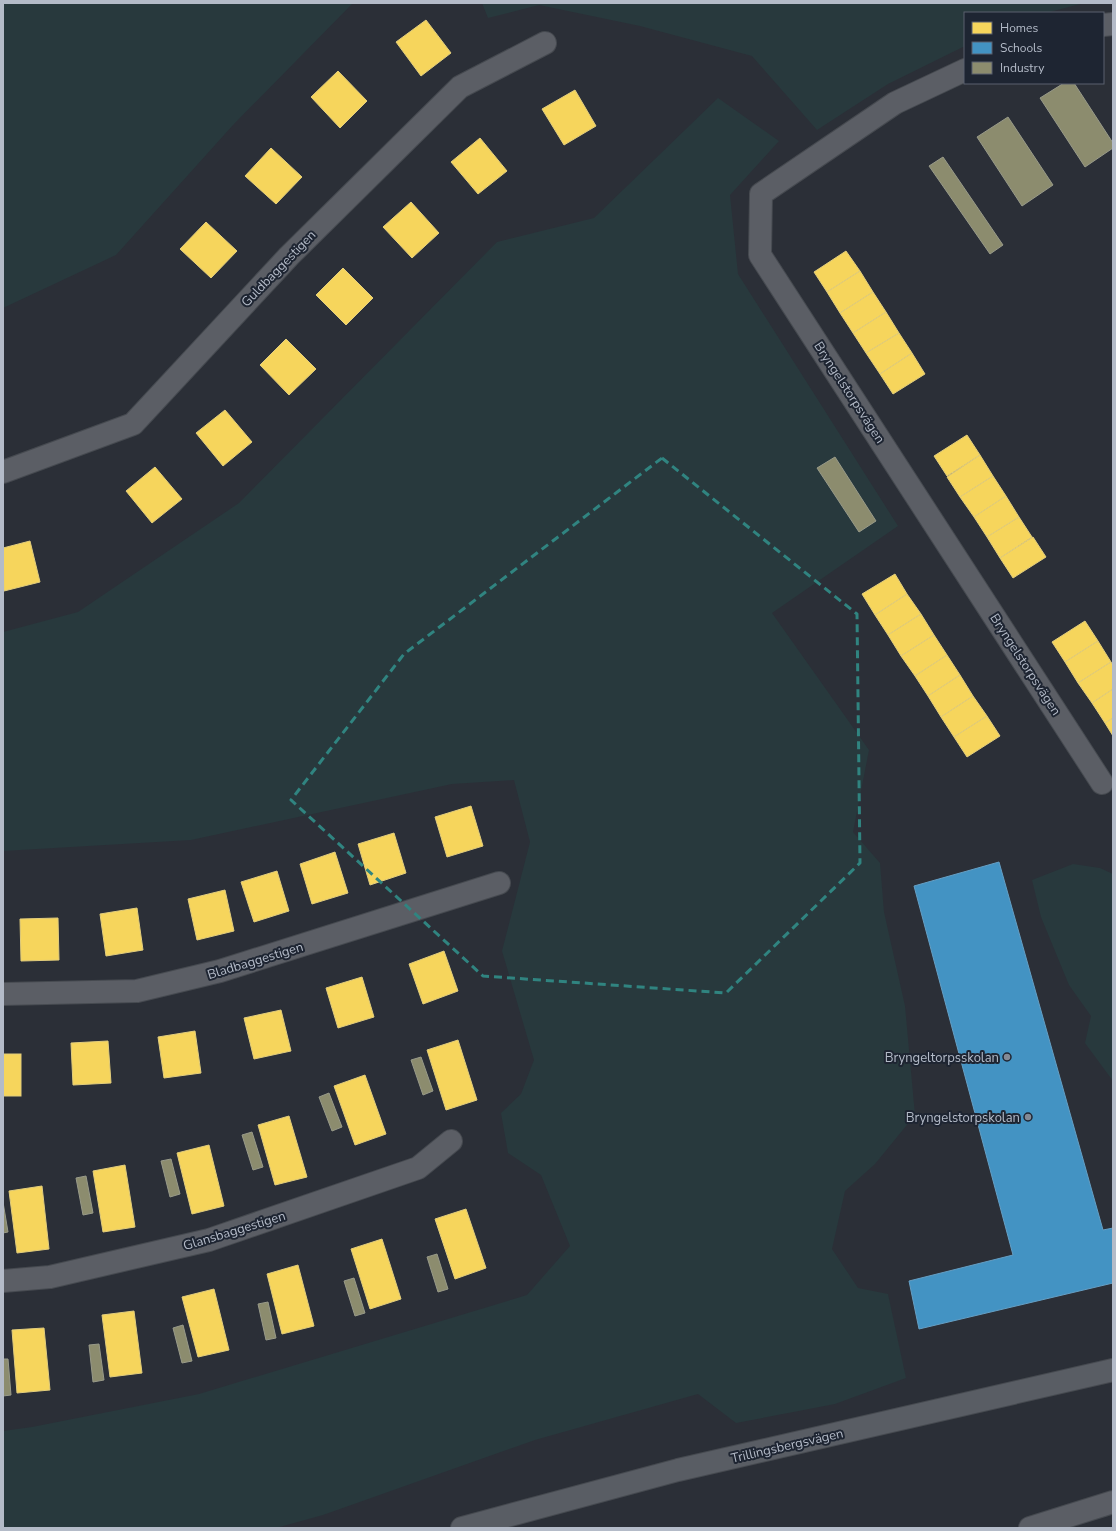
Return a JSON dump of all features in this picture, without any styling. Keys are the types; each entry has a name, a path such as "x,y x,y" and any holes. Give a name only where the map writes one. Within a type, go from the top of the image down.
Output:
{"street":[{"name":"Guldbaggestigen","path":"3,472 133,424 289,256 460,86 544,44"},
{"name":"Bryngelstorpsvägen","path":"964,70 895,103 761,194 760,255 1102,783"},
{"name":"Bladbaggestigen","path":"3,994 137,991 220,972 499,882"},
{"name":"Glansbaggestigen","path":"3,1281 50,1277 209,1240 418,1168 451,1141"},
{"name":"Trillingsbergsvägen","path":"462,1528 678,1470 1113,1370"},
{"path":"1030,1528 1113,1502"}],"highlighted area":[{"path":"662,458 857,614 860,863 726,993 483,976 291,800 404,654"}],"shaded area":[{"path":"3,3 353,3 233,125 116,255 3,308"},
{"path":"482,3 1084,3 1050,12 964,12 964,46 888,84 817,130 752,56 640,26 539,5 488,18"},
{"path":"718,98 779,141 730,195 738,274 898,526 772,613 869,750 853,832 880,863 884,912 905,1006 915,1115 875,1164 845,1191 832,1249 858,1288 888,1294 906,1378 835,1404 736,1423 698,1394 535,1440 323,1515 276,1528 3,1528 3,1431 32,1427 199,1394 527,1295 570,1246 541,1175 508,1153 501,1113 521,1094 534,1060 502,951 530,842 514,780 452,784 191,840 3,851 3,632 78,612 239,503 497,242 594,218"},
{"path":"1073,864 1100,868 1113,874 1113,1081 1085,1043 1091,1016 1069,985 1041,917 1032,880"}],"building: Homes":[{"path":"426,20 451,53 421,76 396,42"},
{"path":"338,71 367,101 340,128 311,97"},
{"path":"575,90 596,126 564,145 542,109"},
{"path":"480,138 507,171 478,194 451,162"},
{"path":"271,148 302,177 276,204 245,176"},
{"path":"411,202 439,233 412,258 383,227"},
{"path":"206,222 237,251 211,278 180,249"},
{"path":"846,251 860,271 827,292 814,272"},
{"path":"343,268 373,298 346,325 316,295"},
{"path":"860,271 873,292 840,313 827,292"},
{"path":"873,292 886,312 853,333 840,313"},
{"path":"886,312 899,333 866,353 853,333"},
{"path":"899,333 912,353 880,374 866,353"},
{"path":"286,339 316,369 289,395 260,365"},
{"path":"912,353 925,374 893,394 880,374"},
{"path":"225,410 252,442 223,466 196,433"},
{"path":"967,435 980,455 947,476 934,456"},
{"path":"980,455 993,476 960,497 947,477"},
{"path":"155,467 182,499 152,523 126,491"},
{"path":"993,476 1006,496 974,517 960,497"},
{"path":"1006,496 1019,517 987,537 974,517"},
{"path":"1019,517 1032,537 1000,558 987,537"},
{"path":"1033,537 1046,557 1013,578 1000,558"},
{"path":"30,541 40,582 4,591 3,548"},
{"path":"895,574 907,594 875,615 862,594"},
{"path":"907,594 921,614 888,635 875,615"},
{"path":"921,614 934,635 901,656 888,635"},
{"path":"1085,621 1098,641 1065,662 1052,642"},
{"path":"934,635 947,655 915,676 901,656"},
{"path":"1098,641 1111,662 1078,683 1065,662"},
{"path":"947,655 960,675 928,696 915,676"},
{"path":"1111,662 1113,665 1113,689 1092,703 1078,683"},
{"path":"960,675 973,696 941,717 928,696"},
{"path":"1113,689 1113,718 1105,723 1092,703"},
{"path":"973,696 987,716 954,737 941,717"},
{"path":"987,716 1000,736 967,757 954,737"},
{"path":"1113,718 1113,736 1105,723"},
{"path":"471,806 483,846 447,857 435,817"},
{"path":"394,833 406,873 370,885 358,844"},
{"path":"335,852 348,893 312,904 300,864"},
{"path":"277,871 289,911 254,922 241,882"},
{"path":"225,890 234,931 197,940 188,899"},
{"path":"137,908 143,950 106,956 100,914"},
{"path":"58,918 59,960 21,961 20,919"},
{"path":"444,951 458,991 423,1004 409,964"},
{"path":"362,977 374,1017 338,1028 326,988"},
{"path":"281,1010 291,1051 254,1059 244,1018"},
{"path":"195,1031 201,1073 164,1078 158,1037"},
{"path":"458,1040 477,1100 446,1110 427,1050"},
{"path":"108,1041 111,1083 73,1085 71,1043"},
{"path":"3,1054 21,1054 21,1096 3,1096"},
{"path":"365,1075 386,1134 355,1145 334,1086"},
{"path":"289,1116 307,1177 275,1185 258,1125"},
{"path":"209,1145 224,1206 192,1214 177,1153"},
{"path":"125,1165 135,1227 103,1232 93,1171"},
{"path":"42,1186 49,1249 17,1253 9,1191"},
{"path":"466,1209 486,1268 455,1279 435,1219"},
{"path":"382,1239 401,1299 370,1309 351,1249"},
{"path":"298,1265 314,1326 282,1334 267,1274"},
{"path":"214,1289 229,1350 198,1357 182,1297"},
{"path":"134,1311 142,1373 110,1377 102,1315"},
{"path":"44,1328 50,1390 17,1393 12,1330"}],"building: Schools":[{"name":"Bryngeltorpsskolan","path":"999,862 1103,1230 1113,1228 1113,1283 919,1329 909,1281 1013,1255 914,886"}],"building: Industry":[{"path":"1062,84 1075,84 1113,143 1113,148 1085,167 1040,98"},
{"path":"1008,117 1053,185 1022,206 977,137"},
{"path":"943,157 1003,245 990,254 929,166"},
{"path":"835,457 876,521 859,532 817,468"},
{"path":"421,1057 433,1091 423,1095 411,1060"},
{"path":"329,1093 342,1127 332,1131 319,1097"},
{"path":"252,1132 263,1167 253,1170 242,1135"},
{"path":"171,1159 180,1194 170,1197 161,1161"},
{"path":"86,1176 93,1213 83,1215 76,1178"},
{"path":"3,1202 8,1232 3,1233"},
{"path":"437,1254 448,1289 438,1292 427,1257"},
{"path":"354,1278 365,1313 355,1316 344,1281"},
{"path":"268,1302 276,1338 266,1340 258,1304"},
{"path":"183,1325 192,1361 182,1363 173,1328"},
{"path":"99,1344 104,1380 93,1382 89,1345"},
{"path":"3,1359 8,1359 11,1395 3,1396"}],"place":[{"name":"Bryngeltorpsskolan","path":"1007,1057"},
{"name":"Bryngelstorpskolan","path":"1028,1117"}]}
